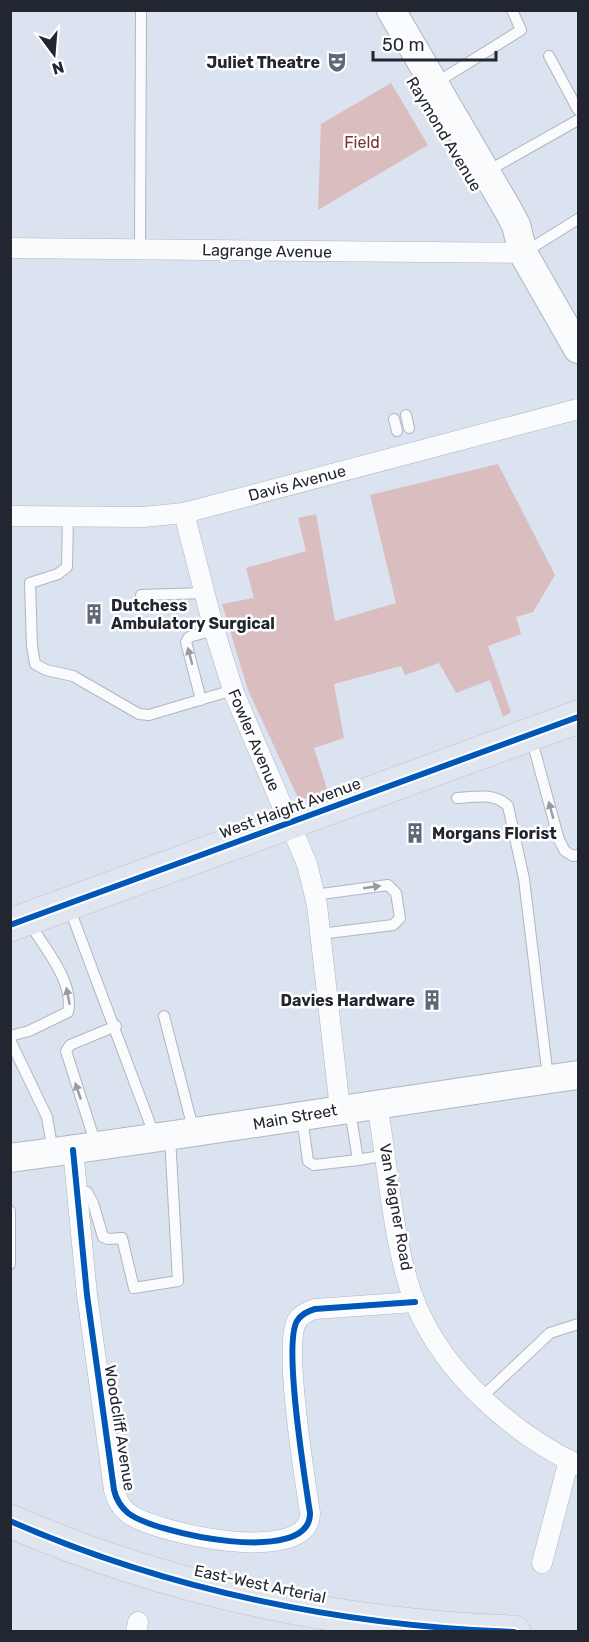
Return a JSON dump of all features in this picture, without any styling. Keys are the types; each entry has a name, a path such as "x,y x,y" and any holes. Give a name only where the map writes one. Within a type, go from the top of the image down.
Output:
{"highway":[{"name":"West Haight Avenue","path":"19,922 579,717"},
{"name":"East-West Arterial","path":"10,1521 120,1563 235,1594 383,1620 514,1632"}],"main road":[{"name":"Raymond Avenue","path":"372,10 502,232 523,253 579,349"},
{"name":"Raymond Avenue","path":"391,10 516,225 523,253"},
{"name":"Main Street","path":"10,1158 173,1137 377,1104 579,1075"}],"street":[{"name":"Lagrange Avenue","path":"10,248 523,253"},
{"name":"Davis Avenue","path":"10,516 143,517 184,513 579,409"},
{"name":"Fowler Avenue","path":"184,513 214,630 233,690 307,864 314,895 345,1109"},
{"name":"Van Wagner Road","path":"377,1104 399,1243 415,1302 428,1330 482,1396 523,1431 574,1462 542,1563"},
{"name":"Woodcliff Avenue","path":"74,1150 89,1306 114,1490 119,1502 129,1513 149,1523 191,1535 238,1542 284,1540 302,1534 310,1519 293,1362 294,1330 297,1321 305,1312 315,1309 415,1302"}],"lane":[{"path":"140,250 141,10"},
{"path":"434,84 521,30 512,10"},
{"path":"549,56 579,110"},
{"path":"486,172 579,120"},
{"path":"523,253 579,219"},
{"path":"406,415 409,428"},
{"path":"394,418 397,431"},
{"path":"68,516 67,567 58,574 40,577 30,583 32,646 35,664 73,676 139,714 149,715 233,690"},
{"path":"141,595 204,593"},
{"path":"201,699 186,642 189,637 214,630"},
{"path":"530,735 559,840 565,851 573,856 579,855"},
{"path":"457,798 492,796 501,799 508,806 524,879 548,1079"},
{"path":"314,895 388,885 396,893 400,918 393,925 320,934"},
{"path":"68,904 116,1026 173,1137"},
{"path":"19,922 64,982 71,1001 68,1012 56,1020 10,1038 47,1117 74,1150"},
{"path":"77,1189 87,1192 93,1203 103,1237 122,1238 134,1288 178,1281 173,1137 164,1016"},
{"path":"74,1150 66,1051 70,1045 116,1026"},
{"path":"345,1109 358,1160"},
{"path":"302,1116 309,1161 314,1165 386,1155"},
{"path":"10,1211 10,1264"},
{"path":"482,1396 550,1333 579,1323"}],"green space":[{"name":"Field","path":"391,83 428,145 318,210 321,124"},
{"path":"498,464 555,575 533,612 516,617 521,634 488,646 511,712 503,717 490,680 456,693 439,663 405,675 401,666 334,684 344,738 314,748 328,792 299,800 248,690 222,604 254,598 246,568 306,551 298,518 316,514 335,621 396,603 370,495"}],"cycle path":[{"path":"10,925 578,717"},
{"path":"73,1150 87,1295 114,1490 117,1500 125,1511 144,1521 198,1536 230,1541 260,1542 286,1539 304,1529 310,1513 300,1444 292,1356 293,1335 297,1321 305,1313 315,1309 415,1302"},
{"path":"10,1521 131,1567 257,1600 385,1622 514,1632"}],"place":[{"name":"Juliet Theatre","path":"337,62"},
{"name":"Dutchess Ambulatory Surgical","path":"94,614"},
{"name":"Morgans Florist","path":"415,833"},
{"name":"Davies Hardware","path":"432,1000"}]}
